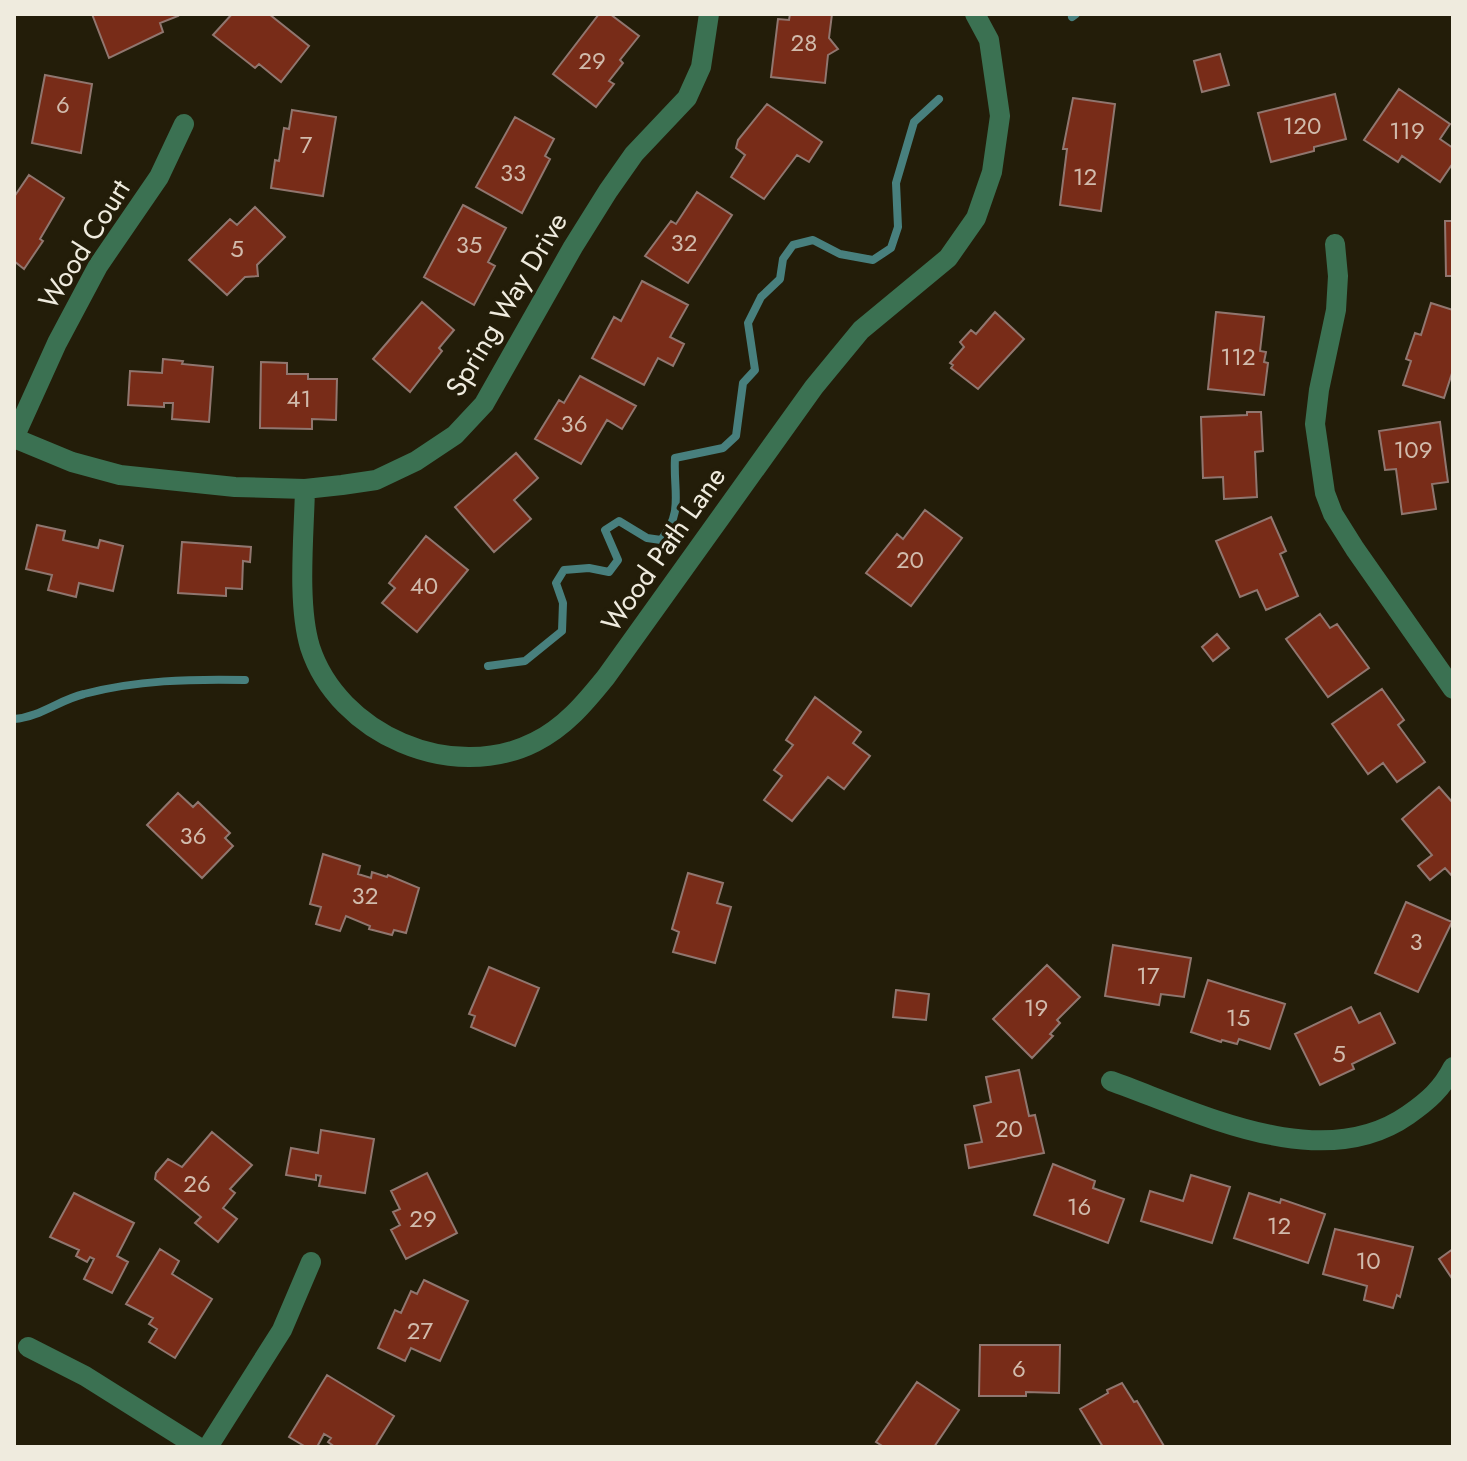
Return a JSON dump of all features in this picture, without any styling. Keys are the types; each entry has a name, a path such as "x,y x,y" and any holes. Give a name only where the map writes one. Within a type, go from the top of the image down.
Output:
{"street":[{"name":"Spring Way Drive","path":"14,438 72,462 120,475 235,487 305,489 376,480 416,461 455,435 484,404 608,191 634,154 687,98 701,67 709,14"},
{"name":"Wood Path Lane","path":"305,489 304,603 310,647 332,689 360,718 401,744 446,757 493,755 534,743 570,720 606,677 823,375 861,330 948,258 976,218 992,172 1000,116 989,40 975,14"},
{"name":"Wood Court","path":"14,438 57,343 98,266 159,177 184,124"},
{"path":"1335,244 1338,276 1336,310 1315,424 1325,493 1333,514 1355,549 1453,689"},
{"path":"1111,1081 1250,1130 1291,1140 1323,1140 1363,1136 1399,1121 1435,1095 1453,1067"},
{"path":"208,1447 282,1330 311,1262"},
{"path":"28,1347 85,1376 198,1447"}],"building":[{"path":"92,14 178,16 160,23 163,32 109,58"},
{"path":"232,14 269,14 309,46 281,82 259,64 255,68 213,35"},
{"path":"599,14 610,14 639,36 620,60 623,63 609,81 614,84 596,107 553,74"},
{"path":"790,14 832,14 829,38 838,49 828,55 825,83 771,77 778,19 789,20"},
{"path":"1220,54 1229,85 1202,92 1194,61"},
{"path":"45,75 92,84 81,153 32,143"},
{"path":"1399,89 1450,124 1440,139 1453,148 1453,163 1440,182 1402,156 1398,162 1364,140"},
{"path":"1335,94 1346,139 1271,162 1258,113"},
{"path":"1073,98 1115,104 1101,211 1060,205 1067,149 1063,149"},
{"path":"767,104 822,142 809,162 797,155 764,199 731,177 745,155 736,148 738,140"},
{"path":"292,110 336,117 323,196 271,188 275,160 279,161 284,128 289,129"},
{"path":"515,117 554,139 545,156 550,159 522,213 476,187"},
{"path":"29,175 64,198 40,239 43,241 24,269 14,261 14,197"},
{"path":"697,192 732,215 688,283 645,256 671,221 676,224"},
{"path":"463,205 506,228 488,262 495,266 474,305 424,277"},
{"path":"255,207 285,237 257,265 258,276 245,277 227,295 189,260 230,219 237,225"},
{"path":"1445,221 1453,221 1453,276 1446,276"},
{"path":"642,281 688,305 670,337 684,344 673,366 658,358 644,385 592,358 614,317 621,321"},
{"path":"422,302 454,330 410,392 373,359"},
{"path":"1431,303 1453,310 1453,370 1444,398 1403,385 1411,361 1406,359 1415,333 1421,335"},
{"path":"995,312 1024,339 978,389 951,368 953,365 950,363 964,347 960,342 971,330 976,334"},
{"path":"1216,312 1264,317 1260,351 1266,352 1264,362 1268,363 1264,395 1208,389"},
{"path":"163,359 213,367 209,422 172,419 173,403 164,403 164,407 128,405 130,371 162,373"},
{"path":"261,362 287,363 287,374 308,374 308,379 337,379 336,420 312,419 312,429 260,428"},
{"path":"580,376 636,406 622,429 607,420 581,464 535,439 559,400 564,403"},
{"path":"1247,412 1261,412 1263,451 1255,452 1257,497 1224,499 1223,477 1203,478 1201,417 1247,415"},
{"path":"1440,422 1448,482 1432,484 1436,509 1402,514 1396,469 1385,470 1379,431"},
{"path":"516,453 538,478 514,500 531,519 494,552 455,507"},
{"path":"925,510 962,538 911,606 866,573 897,534 903,539"},
{"path":"1271,517 1286,551 1280,554 1298,596 1266,610 1257,590 1240,597 1216,541"},
{"path":"37,525 65,531 63,540 98,548 100,540 123,546 113,591 79,583 76,597 48,590 52,575 26,569"},
{"path":"426,536 468,570 417,632 382,603 395,588 389,583"},
{"path":"182,542 251,547 250,562 243,561 242,589 226,588 226,596 178,593"},
{"path":"1320,614 1330,628 1337,624 1369,668 1328,697 1286,639"},
{"path":"1217,634 1229,648 1213,661 1202,647"},
{"path":"1382,689 1404,720 1398,725 1425,762 1397,782 1383,763 1368,774 1332,724"},
{"path":"815,697 861,732 853,743 870,756 844,789 828,777 792,821 764,800 782,776 774,770 793,745 786,740"},
{"path":"1439,787 1453,803 1453,877 1445,868 1430,880 1418,866 1432,855 1402,819"},
{"path":"178,793 193,807 198,802 230,833 225,838 233,846 202,878 147,825"},
{"path":"323,854 360,866 358,874 371,878 372,872 388,875 419,888 406,933 394,930 392,935 369,929 370,926 346,916 340,931 316,924 321,907 310,904"},
{"path":"688,873 723,883 717,903 731,907 715,963 673,952 679,932 672,929"},
{"path":"1406,902 1452,922 1418,992 1375,973"},
{"path":"1113,945 1191,958 1184,997 1161,994 1159,1005 1105,996"},
{"path":"1047,965 1080,997 1057,1020 1060,1023 1050,1034 1053,1036 1032,1058 993,1019"},
{"path":"489,967 539,988 515,1046 471,1027 475,1016 469,1014"},
{"path":"1208,980 1285,1004 1270,1049 1239,1039 1237,1044 1221,1042 1191,1032"},
{"path":"896,990 929,994 926,1020 893,1017"},
{"path":"1351,1007 1359,1023 1380,1013 1395,1043 1352,1064 1354,1069 1320,1085 1295,1034"},
{"path":"1019,1070 1029,1116 1035,1115 1044,1153 969,1168 965,1145 982,1142 974,1106 991,1102 986,1077"},
{"path":"321,1130 374,1139 365,1193 319,1186 321,1176 316,1175 316,1180 286,1175 291,1148 318,1153"},
{"path":"212,1132 252,1165 230,1189 235,1193 223,1208 237,1219 218,1242 195,1223 201,1217 155,1179 156,1173 168,1159 182,1167"},
{"path":"1053,1164 1095,1181 1093,1188 1124,1199 1108,1243 1034,1215"},
{"path":"427,1173 457,1233 406,1259 391,1230 400,1225 393,1212 400,1209 391,1191"},
{"path":"1191,1175 1230,1187 1212,1243 1141,1221 1150,1191 1183,1201"},
{"path":"74,1193 134,1223 117,1256 128,1262 112,1293 84,1279 94,1259 90,1257 87,1262 76,1256 79,1250 50,1237"},
{"path":"1249,1193 1280,1203 1281,1199 1325,1214 1308,1263 1234,1238"},
{"path":"1335,1229 1413,1247 1400,1297 1397,1295 1393,1308 1364,1300 1367,1286 1323,1274"},
{"path":"160,1249 179,1261 172,1274 212,1299 175,1358 149,1342 157,1329 149,1324 153,1318 126,1304"},
{"path":"1453,1249 1453,1280 1439,1259"},
{"path":"424,1280 468,1301 440,1361 411,1348 405,1361 378,1348 395,1310 401,1313 411,1291 417,1294"},
{"path":"980,1345 1060,1345 1059,1393 979,1396"},
{"path":"327,1375 394,1416 375,1447 335,1447 328,1442 331,1438 324,1434 317,1447 306,1447 289,1437"},
{"path":"917,1382 959,1410 934,1447 884,1447 876,1442"},
{"path":"1122,1383 1134,1402 1137,1401 1164,1446 1103,1447 1080,1409"}],"waterway":[{"path":"1072,17 1076,14"},
{"path":"488,666 525,661 562,631 563,603 556,583 564,570 589,568 609,572 618,560 605,530 619,521 647,538 661,540 675,511 675,458 723,448 736,436 743,383 755,370 748,323 761,297 780,279 783,259 793,245 813,240 840,254 873,260 891,248 898,227 896,183 914,122 939,99"},
{"path":"14,719 104,689 184,680 245,680"}]}
